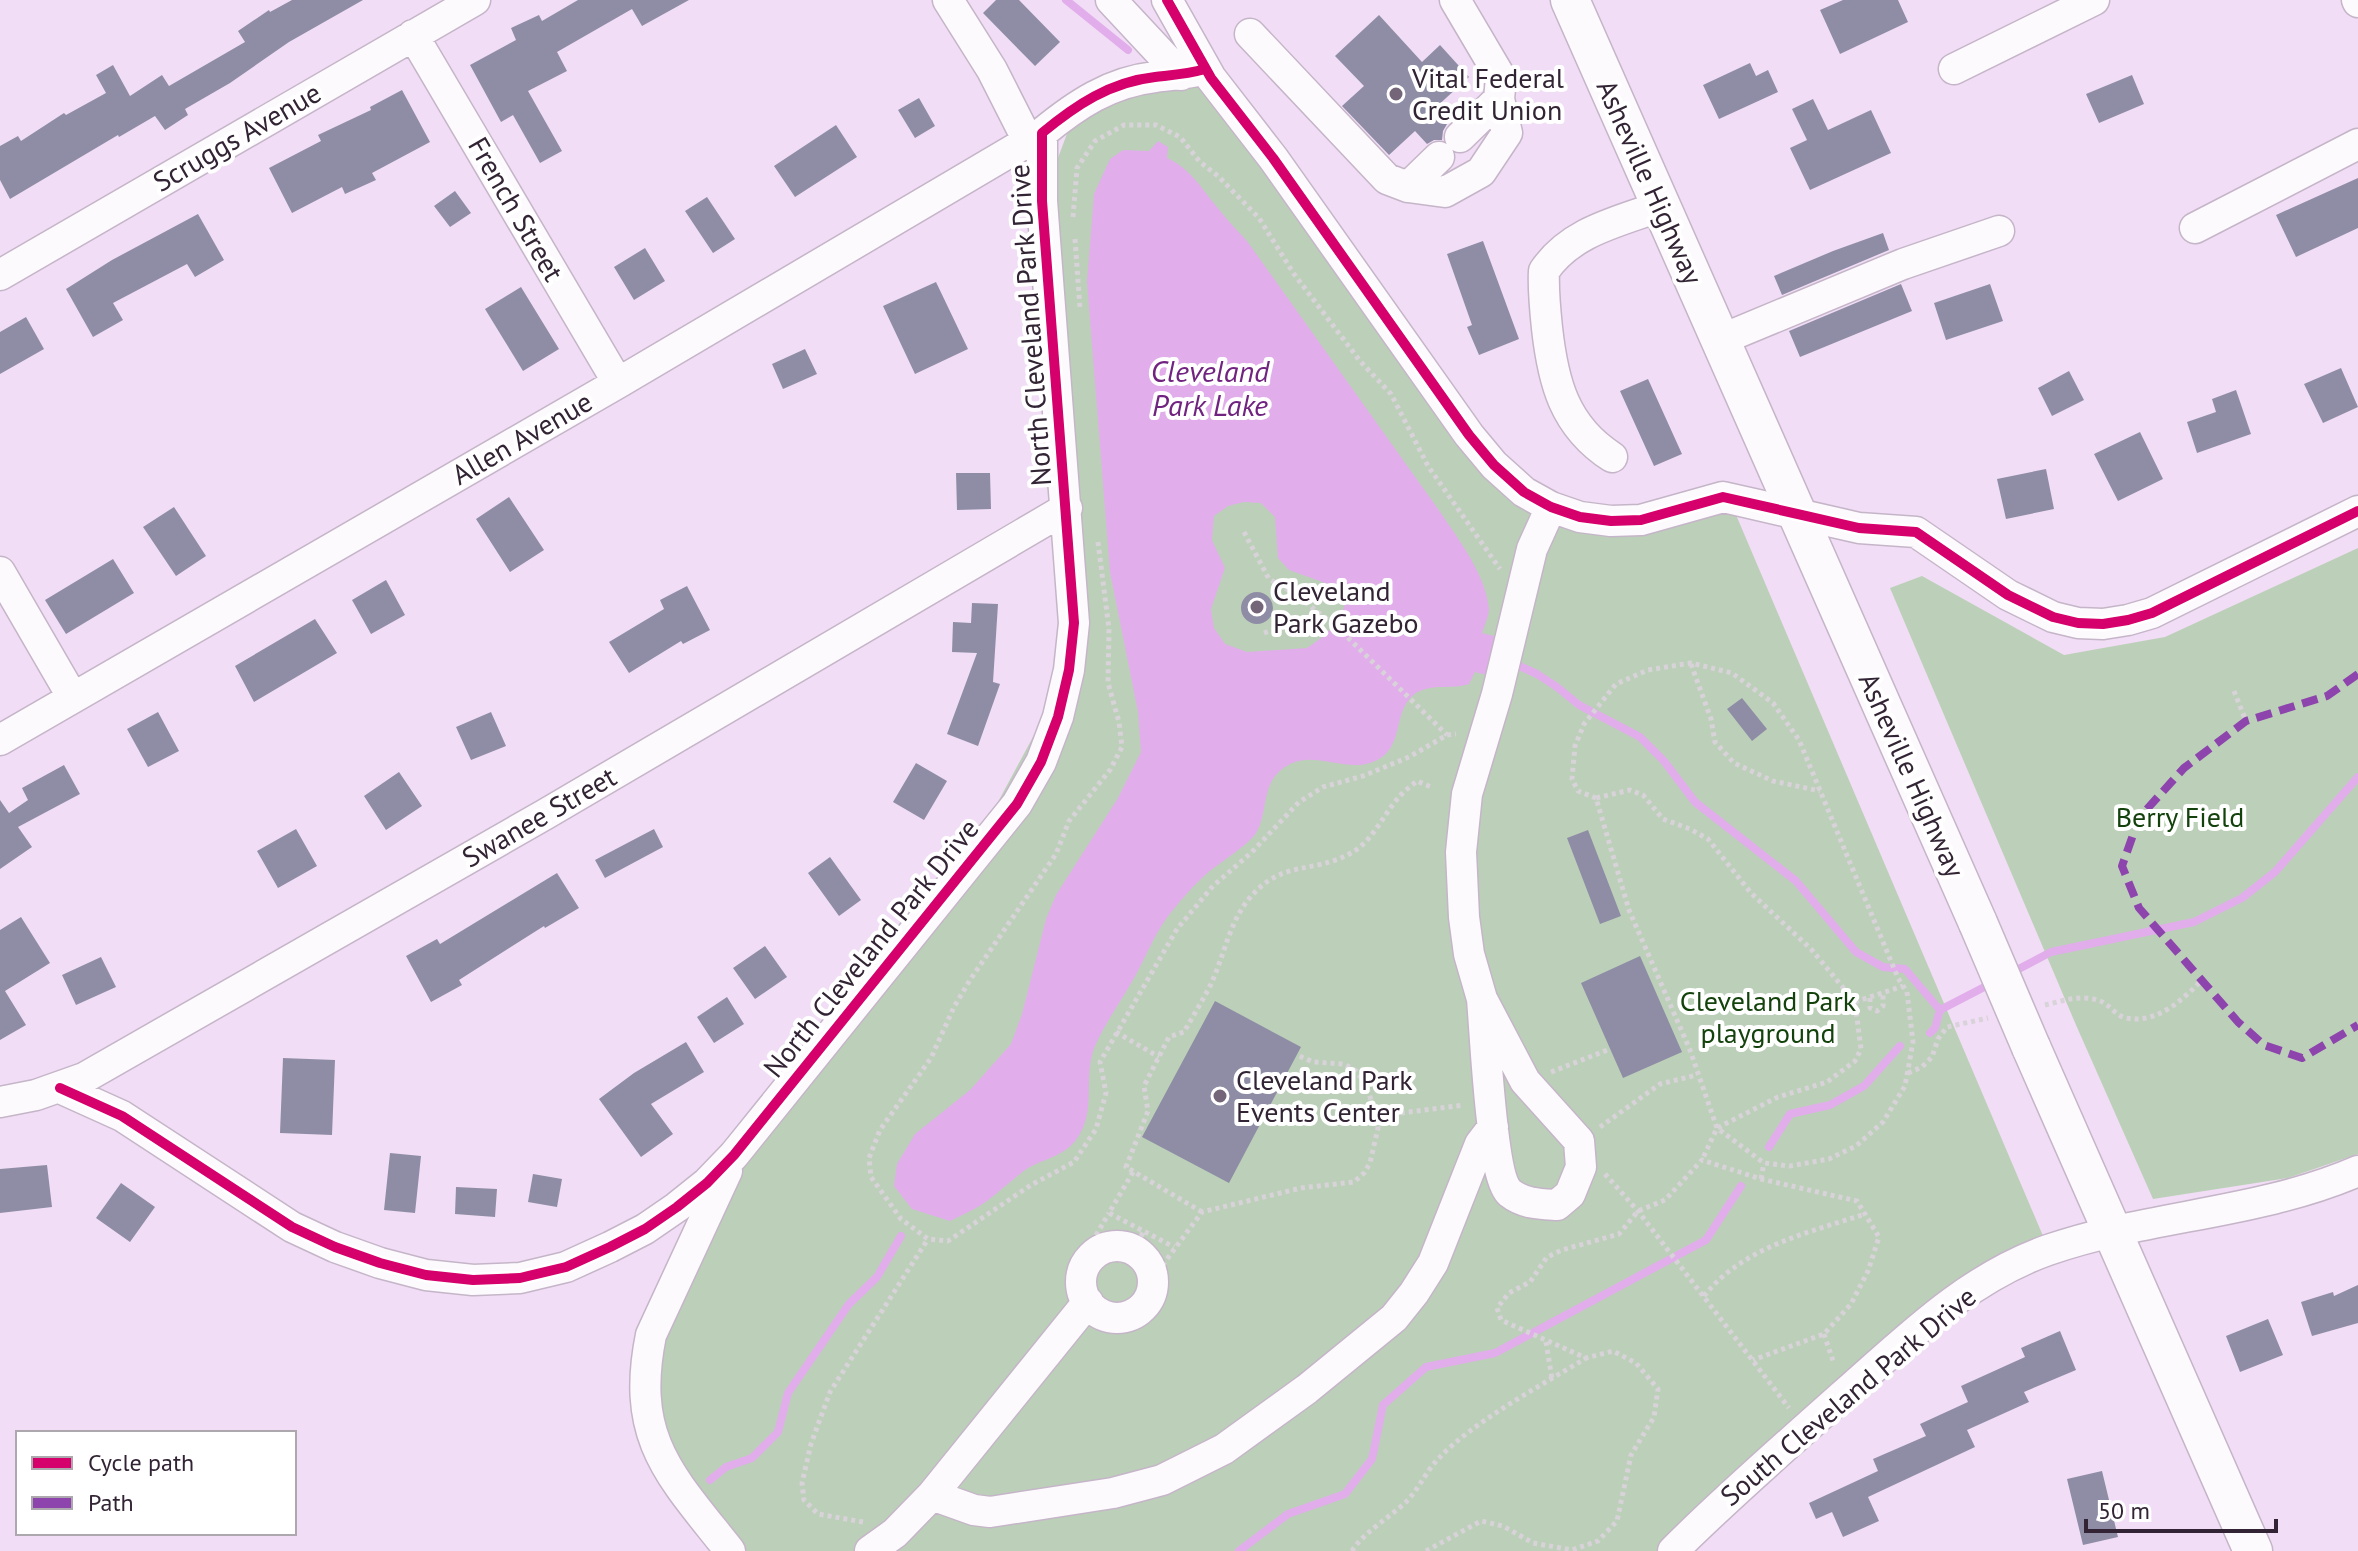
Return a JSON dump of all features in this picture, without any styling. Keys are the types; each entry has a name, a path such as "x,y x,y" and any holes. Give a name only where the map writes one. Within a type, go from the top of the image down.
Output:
{"main road":[{"name":"Asheville Highway","path":"1570,0 2253,1551"}],"street":[{"name":"Scruggs Avenue","path":"0,275 475,0"},
{"path":"948,0 1035,137"},
{"path":"1111,0 1193,72 1273,158 1469,435 1494,465 1524,492 1551,507 1580,517 1611,521 1641,520 1723,497 1859,528 1916,532 2030,608 2078,623 2103,624 2152,613 2358,511"},
{"path":"1167,0 1193,72"},
{"path":"1250,34 1387,179 1408,187 1445,192 1481,172 1507,133 1499,99 1501,78 1455,0"},
{"path":"1954,69 2094,0"},
{"name":"French Street","path":"413,35 618,383"},
{"name":"North Cleveland Park Drive","path":"60,1088 122,1116 251,1202 306,1233 380,1263 426,1275 473,1280 520,1278 566,1267 645,1229 707,1183 734,1155 988,842 1017,804 1041,762 1058,717 1069,670 1074,623 1035,137 1078,104 1102,91 1154,77 1193,72"},
{"path":"1408,187 1499,99"},
{"name":"Allen Avenue","path":"0,740 618,383 1035,137"},
{"path":"2195,228 2358,144"},
{"path":"1612,457 1583,435 1563,402 1555,380 1548,337 1544,271 1561,250 1580,236 1661,206"},
{"path":"1720,340 1903,264 1999,231"},
{"path":"1484,1116 1500,1176 1508,1192 1532,1204 1557,1205 1570,1194 1580,1154 1525,1081 1482,999 1469,954 1461,852 1467,794 1497,694 1532,549 1551,507"},
{"name":"Swanee Street","path":"0,1102 60,1088 84,1078 531,823 1067,508"},
{"path":"0,572 73,698"},
{"path":"932,1495 974,1510 990,1512 1113,1493 1162,1480 1224,1449 1329,1372 1394,1318 1433,1263 1480,1144 1484,1116 1482,999"},
{"name":"North Cleveland Park Drive","path":"730,1551 669,1472 656,1446 648,1419 645,1391 651,1335 661,1308 734,1155"},
{"name":"South Cleveland Park Drive","path":"1673,1551 1719,1505 1945,1306 1977,1284 2049,1250 2113,1232 2268,1201 2331,1183 2358,1171"},
{"path":"1139,1241 1142,1256 1153,1278 1149,1299 1133,1314 1113,1318 1101,1314 1088,1302 1081,1283 1082,1271 1100,1250 1139,1241"},
{"path":"870,1551 895,1533 932,1495 1088,1302"}],"path":[{"path":"1081,323 1073,215 1077,168 1095,141 1124,125 1156,125 1180,137 1200,162 1259,218 1294,274 1360,361 1391,394 1428,466 1519,602"},
{"path":"1096,531 1109,629 1108,683 1119,722 1122,747 1110,770 1069,821 1056,854 970,980 931,1058 880,1130 869,1158 871,1177 901,1219 928,1239 948,1241 1031,1185 1074,1162 1096,1129 1106,1093 1100,1062 1177,929 1213,886 1252,852 1299,802 1323,787 1363,776 1409,757 1447,735 1486,731"},
{"path":"1244,532 1269,579 1335,625 1447,735"},
{"path":"1264,633 1318,613"},
{"path":"1691,663 1711,719 1715,742 1734,763 1773,781 1820,791"},
{"path":"1586,1358 1501,1320 1497,1308 1509,1293 1530,1282 1547,1257 1619,1234 1638,1211 1665,1200 1702,1160 1717,1128 1778,1097 1827,1082 1855,1061 1861,1049 1855,1002 1811,949 1751,893 1708,839 1663,819 1643,795 1630,790 1596,798 1578,791 1572,779 1575,746 1584,724 1616,684 1648,670 1691,663 1732,673 1773,703 1799,740 1898,978 1907,992 1913,1042 1905,1086 1883,1122 1856,1146 1829,1159 1790,1166 1764,1163 1717,1128 1690,1050 1629,910 1596,798"},
{"path":"2234,691 2246,721"},
{"path":"1202,1212 1126,1167 1148,1111 1144,1086 1169,1037 1184,1032 1211,983 1225,943 1246,903 1262,885 1281,872 1333,861 1354,852 1369,838 1400,795 1417,781 1431,787"},
{"path":"2078,997 2100,1001 2124,1018 2156,1016 2181,1001 2201,981"},
{"path":"1855,1002 1903,986"},
{"path":"1870,998 1870,1008 1877,1011 1883,1006 1883,994"},
{"path":"1907,1074 1922,1067 1932,1057 1938,1039 1947,1027"},
{"path":"1116,1032 1159,1057"},
{"path":"1153,1278 1202,1212 1233,1202 1258,1200 1301,1188 1354,1182 1364,1173 1370,1163 1378,1128 1365,1083 1356,1071 1344,1064 1313,1062 1297,1055"},
{"path":"1697,1075 1660,1084 1580,1154 1604,1173 1638,1211 1805,1429"},
{"path":"1377,1116 1484,1116"},
{"path":"1702,1160 1761,1179 1857,1201 1879,1237 1868,1271 1851,1304 1824,1334 1753,1360"},
{"path":"1761,1179 1764,1163"},
{"path":"1100,1250 1095,1237 1133,1172"},
{"path":"1109,1213 1139,1241 1174,1247"},
{"path":"1704,1296 1718,1278 1750,1256 1865,1214"},
{"path":"895,1533 878,1523 818,1514 804,1500 802,1483 811,1444 830,1392 928,1239"},
{"path":"1824,1334 1833,1361"},
{"path":"1545,1341 1552,1379"},
{"path":"1352,1551 1358,1542 1409,1498 1438,1458 1469,1432 1586,1358 1613,1351 1636,1363 1658,1389 1654,1417 1631,1455 1617,1521 1598,1541 1572,1550 1533,1543 1503,1526 1481,1521 1426,1551"}],"green space":[{"name":"Cleveland Park playground","path":"1211,78 1469,435 1580,517 1728,496 2049,1250 1902,1344 1673,1551 729,1551 648,1419 677,1277 716,1193 956,880 1069,670 1042,201 1078,104"},
{"name":"Berry Field","path":"2358,548 2358,1154 2288,1178 2153,1199 1890,588 1922,576 2064,655 2165,637"}],"water":[{"name":"Cleveland Park Lake","path":"1158,141 1168,147 1167,158 1189,173 1247,241 1443,516 1472,560 1483,584 1489,609 1482,633 1494,636 1486,675 1475,672 1469,684 1429,688 1416,693 1404,708 1392,745 1379,759 1354,765 1305,760 1293,763 1274,777 1267,793 1262,820 1254,836 1205,875 1171,913 1104,1029 1091,1058 1086,1117 1076,1140 1059,1154 1025,1170 983,1204 950,1221 912,1209 894,1186 897,1164 915,1134 970,1090 1011,1044 1022,1014 1046,919 1056,895 1118,798 1141,752 1138,712 1110,572 1087,282 1094,194 1110,159 1123,150 1149,151","holes":["1244,502 1261,503 1275,517 1278,558 1289,570 1339,588 1346,602 1339,620 1307,648 1247,652 1225,644 1214,628 1211,609 1225,568 1212,540 1214,516 1228,506"]}],"building":[{"path":"292,0 363,0 289,42 230,83 185,109 188,115 165,130 155,116 10,199 0,180 0,146 18,136 21,141 64,113 66,115 106,93 96,75 113,65 130,96 162,75 169,86 245,42 238,31 269,10"},
{"path":"578,0 689,0 642,26 632,9 557,52 567,71 528,91 562,151 540,163 513,115 501,122 470,65 516,40 511,28 539,15 542,21"},
{"path":"996,0 1019,0 1060,42 1035,66 983,13"},
{"path":"1843,0 1898,0 1908,22 1840,54 1820,10"},
{"path":"1379,15 1422,62 1440,45 1469,77 1434,109 1447,124 1442,140 1427,144 1415,131 1389,155 1342,106 1364,86 1335,56"},
{"path":"1750,63 1756,76 1768,70 1778,92 1719,119 1703,85"},
{"path":"2132,75 2144,104 2099,123 2086,94"},
{"path":"402,90 430,142 372,173 376,180 345,194 342,187 292,213 269,168 321,141 318,135 371,110 370,107"},
{"path":"919,98 935,126 915,138 898,110"},
{"path":"1813,99 1828,130 1871,110 1891,153 1810,190 1790,148 1807,140 1792,109"},
{"path":"836,125 857,157 795,197 774,166"},
{"path":"2358,178 2358,228 2296,257 2276,215"},
{"path":"455,191 471,213 450,227 434,206"},
{"path":"707,197 735,239 713,253 685,211"},
{"path":"198,214 224,260 195,277 187,264 113,303 123,320 93,337 66,289 112,260"},
{"path":"1883,233 1889,250 1782,295 1774,276"},
{"path":"1483,241 1519,339 1479,355 1467,327 1472,325 1447,254"},
{"path":"645,248 665,281 634,300 614,267"},
{"path":"936,282 968,349 915,374 883,306"},
{"path":"1901,284 1912,311 1800,357 1789,331"},
{"path":"1990,284 2003,321 1946,340 1934,303"},
{"path":"521,287 559,349 523,371 485,309"},
{"path":"26,317 44,349 0,374 0,332"},
{"path":"805,349 817,374 783,389 772,364"},
{"path":"2341,368 2358,407 2323,423 2304,384"},
{"path":"2069,371 2084,400 2052,416 2038,388"},
{"path":"1648,379 1682,454 1654,466 1620,391"},
{"path":"2236,390 2251,434 2197,453 2187,422 2216,412 2212,399"},
{"path":"2140,432 2163,479 2118,501 2094,454"},
{"path":"2046,469 2054,509 2006,519 1997,479"},
{"path":"956,473 990,473 991,509 957,510"},
{"path":"509,497 544,550 510,572 476,519"},
{"path":"174,507 206,556 176,576 143,527"},
{"path":"113,559 134,593 66,634 45,600"},
{"path":"386,580 405,615 371,634 352,600"},
{"path":"687,586 710,630 683,644 681,641 629,673 609,642 664,609 660,600"},
{"name":"Cleveland Park Gazebo","path":"1257,592 1269,596 1273,608 1269,620 1257,624 1245,620 1241,608 1245,596"},
{"path":"972,603 998,604 993,682 1000,684 978,746 947,734 977,653 952,652 953,622 971,623"},
{"path":"315,619 337,653 254,702 235,666"},
{"path":"1742,698 1767,729 1752,741 1727,709"},
{"path":"158,712 179,751 148,767 127,729"},
{"path":"491,712 506,746 471,760 456,727"},
{"path":"916,763 947,781 924,820 893,802"},
{"path":"64,765 80,794 18,827 32,847 0,869 0,800 9,813 28,800 22,788"},
{"path":"399,772 422,806 386,830 364,796"},
{"path":"296,829 317,866 278,888 257,851"},
{"path":"654,829 663,847 605,878 595,860"},
{"path":"1588,830 1621,916 1600,924 1567,838"},
{"path":"830,857 861,900 839,916 808,873"},
{"path":"557,873 579,908 544,926 459,980 462,985 431,1002 406,956 437,939 440,944"},
{"path":"21,917 50,963 5,991 26,1025 0,1040 0,930"},
{"path":"765,946 787,977 755,999 733,968"},
{"path":"1640,956 1682,1052 1623,1078 1581,983"},
{"path":"101,957 116,987 76,1005 62,975"},
{"path":"727,997 744,1024 714,1043 697,1017"},
{"name":"Cleveland Park Events Center","path":"1215,1001 1301,1047 1229,1183 1142,1137"},
{"path":"686,1042 704,1072 651,1104 673,1134 641,1157 599,1099 634,1073"},
{"path":"283,1058 335,1060 332,1135 280,1133"},
{"path":"390,1153 421,1156 415,1213 384,1210"},
{"path":"47,1165 52,1207 0,1213 0,1169"},
{"path":"533,1174 562,1179 557,1207 528,1202"},
{"path":"121,1183 155,1207 130,1242 96,1218"},
{"path":"456,1187 497,1189 495,1217 455,1214"},
{"path":"2358,1285 2358,1323 2312,1336 2301,1302 2333,1292 2334,1296"},
{"path":"2268,1319 2283,1355 2240,1372 2226,1336"},
{"path":"2060,1331 2076,1370 2024,1392 2029,1402 1967,1430 1975,1447 1868,1497 1879,1521 1843,1537 1832,1512 1816,1519 1809,1503 1878,1471 1873,1459 1926,1436 1920,1424 1968,1402 1961,1386 2025,1357 2021,1348"},
{"path":"2102,1471 2118,1537 2083,1545 2067,1479"}],"waterway":[{"path":"1066,0 1128,50"},
{"path":"1491,653 1537,674 1579,705 1640,737 1664,761 1695,802 1796,881 1856,952 1883,967 1905,969 1940,1010"},
{"path":"2009,974 2051,952 2194,922 2242,898 2275,872 2358,777"},
{"path":"1930,1033 1935,1028 1940,1010 1994,982"},
{"path":"1769,1147 1790,1114 1830,1105 1864,1086 1900,1046"},
{"path":"1239,1551 1288,1514 1345,1494 1372,1459 1383,1405 1426,1367 1495,1353 1706,1240 1741,1186"},
{"path":"710,1480 726,1467 752,1458 778,1432 788,1393 849,1304 877,1277 901,1236"}],"marked path":[{"path":"2358,674 2327,696 2246,721 2184,768 2139,818 2122,866 2139,908 2238,1022 2264,1045 2302,1058 2358,1025"}],"cycle path":[{"path":"1167,0 1211,78 1273,158 1469,435 1494,465 1524,492 1551,507 1580,517 1611,521 1641,520 1723,497 1859,528 1916,532 2008,595 2053,617 2078,623 2103,624 2152,613 2358,511"},
{"path":"60,1088 122,1116 292,1227 335,1247 426,1275 473,1280 520,1278 566,1267 645,1229 707,1183 734,1155 1017,804 1041,762 1058,717 1069,670 1074,623 1042,201 1042,133 1081,104 1123,84 1205,69"}],"place":[{"name":"Vital Federal Credit Union","path":"1396,94"},
{"name":"Cleveland Park Gazebo","path":"1257,607"},
{"name":"Cleveland Park Events Center","path":"1220,1096"}]}
